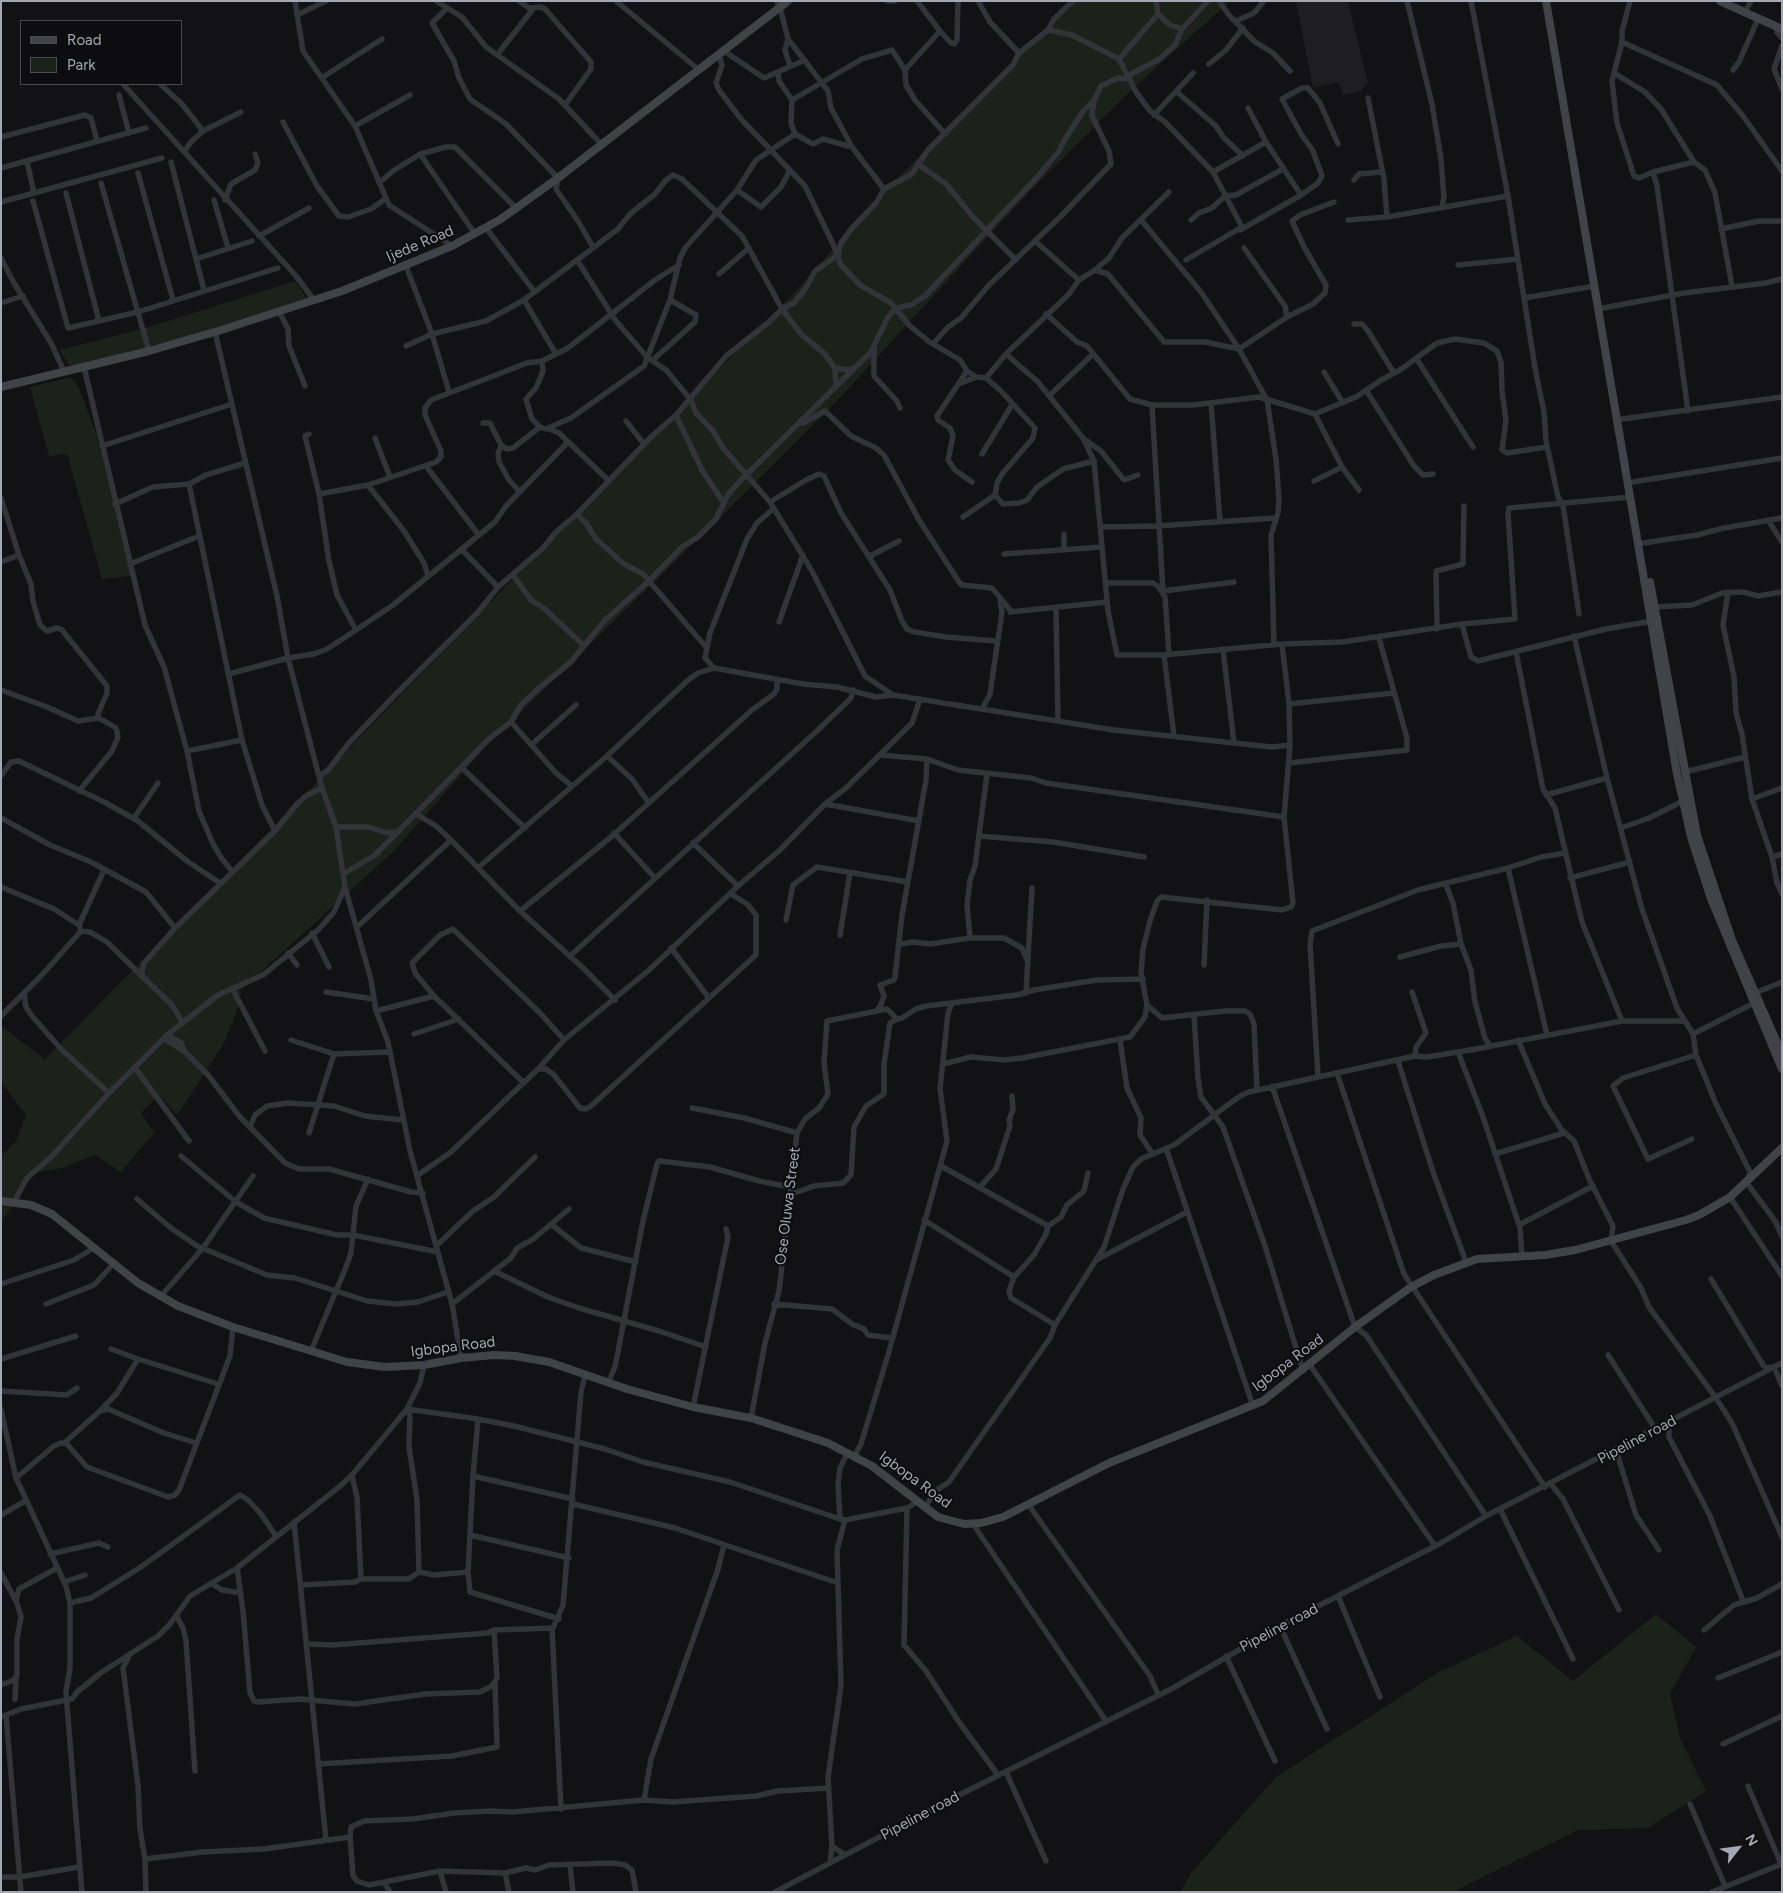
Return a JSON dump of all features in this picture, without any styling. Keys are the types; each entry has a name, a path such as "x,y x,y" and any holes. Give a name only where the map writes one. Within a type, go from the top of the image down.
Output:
{"main road":[{"name":"Ijede Road","path":"1,387 149,351 215,332 314,300 406,266 452,246 486,228 558,178 700,70 778,4 788,1"},
{"path":"1546,1 1603,308 1684,772 1697,835 1716,897 1782,1054"},
{"path":"1550,1 1595,286 1683,801 1691,836 1711,899 1782,1069"},
{"path":"1720,1 1779,29"},
{"name":"Igbopa Road","path":"1,1201 31,1205 52,1214 138,1283 193,1313 233,1327 311,1351 367,1365 395,1367 424,1365 494,1354 549,1362 585,1376 693,1407 751,1418 851,1454 872,1466 925,1508 948,1521 974,1524 1003,1518 1117,1460 1207,1422 1253,1406 1274,1394 1355,1328 1412,1287 1466,1262 1486,1257 1522,1256 1575,1250 1699,1215 1730,1197 1778,1154 1782,1148"}],"street":[{"path":"295,1 303,51 323,77 354,126 385,199 394,209 452,246"},
{"path":"298,14 326,1"},
{"path":"436,1 446,9 462,17 482,43 497,55 553,94 602,145"},
{"path":"519,1 533,9"},
{"path":"616,1 700,70"},
{"path":"887,1 895,1"},
{"path":"917,1 951,44 957,40 958,1"},
{"path":"978,1 990,22 1019,52"},
{"path":"320,776 328,770 350,743 479,611 498,587 543,548 556,532 577,514 644,444 691,400 708,376 726,356 770,322 782,309 791,307 806,288 815,271 838,255 841,244 855,224 876,203 884,189 912,174 928,150 1013,65 1019,52 1048,30 1054,19 1073,1"},
{"path":"1156,1 1158,14 1170,25 1182,29"},
{"path":"934,344 948,327 961,318 989,285 1111,164 1109,151 1092,116 1094,101 1101,86 1118,78 1130,77 1158,60 1180,39 1182,29 1208,1"},
{"path":"1220,1 1229,15 1254,41 1273,53 1290,71"},
{"path":"1236,21 1254,13 1264,1"},
{"path":"1407,1 1432,104 1444,197 1442,208"},
{"path":"1471,1 1508,196 1544,412 1547,447 1558,497 1563,505 1580,614"},
{"path":"1630,1 1622,31 1622,42 1614,73 1612,90 1616,123 1634,176 1639,178 1653,172 1694,162"},
{"path":"1745,12 1751,1"},
{"path":"778,4 788,39 823,83 830,94 833,112 852,147 884,189"},
{"path":"497,55 533,9 541,7 545,9 591,62 592,70 565,105"},
{"path":"446,9 432,23 454,60 459,78 470,99 506,124 558,178 556,189 578,220 593,247"},
{"path":"1119,59 1158,14"},
{"path":"1733,70 1739,62 1758,19"},
{"path":"1209,64 1226,50 1243,28"},
{"path":"1779,29 1777,32 1782,38"},
{"path":"1048,30 1079,38 1119,59 1130,77 1136,92 1154,115 1165,122 1214,172 1242,227 1240,230"},
{"path":"905,70 940,31"},
{"path":"323,77 382,39"},
{"path":"788,39 785,50 790,66"},
{"path":"1622,42 1717,85 1743,116 1782,170"},
{"path":"1782,46 1774,69 1782,90"},
{"path":"792,100 862,59 880,55 889,50 894,51 905,70 906,85 914,100 945,134"},
{"path":"721,53 760,77 769,77 806,60"},
{"path":"721,53 722,65 716,82 718,90 741,120 805,186 841,265 857,283 886,299 896,308 909,325 934,344 960,360 967,371 976,377 986,378 1000,390 1035,428 1034,438 1006,468 997,483 995,495 963,517"},
{"path":"778,72 779,82 792,100 791,123 796,134 813,144 823,140 852,147"},
{"path":"1154,115 1194,73"},
{"path":"1614,73 1646,92 1661,108 1694,162 1705,170 1713,187 1732,286"},
{"path":"124,85 225,200 296,276 314,300"},
{"path":"161,85 182,104 203,131"},
{"path":"1186,260 1301,195 1318,183 1322,176 1320,168 1282,99 1302,88 1308,88 1320,103 1338,144"},
{"path":"1177,92 1216,126 1223,137 1243,156"},
{"path":"118,95 129,133"},
{"path":"354,126 410,95"},
{"path":"1368,98 1382,172 1387,218"},
{"path":"900,408 897,401 874,376 875,347 888,317 896,308 911,305 925,296 1052,161 1084,110 1094,101"},
{"path":"1248,108 1266,142 1272,148 1283,169 1301,195"},
{"path":"184,152 191,142 203,131 241,112"},
{"path":"1,138 85,115 91,118 97,141"},
{"path":"283,122 317,186 339,216 344,218 371,209 385,199"},
{"path":"1,168 146,128"},
{"path":"650,358 685,248 737,190 756,160 796,134"},
{"path":"1214,172 1266,142"},
{"path":"379,183 393,171 420,154 446,147 455,147 516,208"},
{"path":"225,200 231,184 255,170 258,163 255,154"},
{"path":"420,154 475,234"},
{"path":"1,202 162,158"},
{"path":"27,161 34,192"},
{"path":"171,162 204,290"},
{"path":"918,164 946,184 986,231 1016,260"},
{"path":"1191,220 1199,213 1212,208 1225,196 1236,195 1283,169"},
{"path":"737,190 761,208 781,187 790,170"},
{"path":"1354,180 1359,174 1382,172"},
{"path":"1653,172 1660,200 1688,411"},
{"path":"138,173 173,300"},
{"path":"406,346 432,334 486,321 524,300 618,229 630,214 655,194 665,181 674,175 682,179 738,232 792,324 826,355 835,368 836,384"},
{"path":"101,183 149,351"},
{"path":"986,378 1006,354 1069,294 1079,280 1109,258 1122,238 1168,192"},
{"path":"66,193 99,320"},
{"path":"1348,220 1387,218 1508,196"},
{"path":"214,200 228,248"},
{"path":"32,201 66,325 70,328 138,312 278,268"},
{"path":"1095,270 1108,274 1164,342 1205,342 1239,349 1286,317 1313,304 1325,293 1326,285 1304,247 1292,221 1300,215 1334,202"},
{"path":"259,236 309,208"},
{"path":"1141,220 1201,292 1239,349 1267,400 1278,487 1278,513 1271,535 1274,645"},
{"path":"1720,228 1759,221 1782,221"},
{"path":"486,228 534,291"},
{"path":"196,259 252,241"},
{"path":"1035,241 1079,280"},
{"path":"833,244 841,244"},
{"path":"719,274 749,248"},
{"path":"1244,248 1285,306 1286,317"},
{"path":"1,258 51,343 64,371"},
{"path":"1458,266 1518,259"},
{"path":"577,260 612,315 650,358 666,370 691,400 699,416 745,476 770,502 773,510 803,555 865,676 893,695"},
{"path":"319,494 368,485 436,462 441,457 441,451 425,415 425,408 431,400 527,363 542,361 568,348 655,280 679,265"},
{"path":"406,266 432,334 449,392"},
{"path":"1603,308 1673,295 1766,283 1782,279"},
{"path":"1524,298 1595,286"},
{"path":"1,303 23,296"},
{"path":"524,300 556,354"},
{"path":"549,429 557,426 644,366 650,358 695,322 696,315 670,300"},
{"path":"279,311 288,329 288,341 304,386"},
{"path":"1046,314 1077,342 1087,346 1130,399 1152,406 1211,403 1255,397 1315,414 1343,403 1366,390 1437,343 1455,339 1484,343 1492,347 1499,355 1502,369 1502,392 1506,420 1502,450 1507,453 1547,447"},
{"path":"1354,324 1362,324 1368,331 1394,373"},
{"path":"215,332 277,596 288,658 322,788 336,827 345,887 372,980 376,1010 388,1042 388,1052 403,1120 452,1304 461,1358"},
{"path":"343,874 368,861 490,738 510,722 521,705 571,662 605,620 648,582 679,550 698,537 716,519 724,498 875,347"},
{"path":"1006,354 1038,382 1083,438 1094,461 1107,602 1117,655 1167,654 1282,644 1342,642 1379,638 1462,624 1515,620 1508,514 1510,508 1563,505 1631,497"},
{"path":"1049,396 1092,354"},
{"path":"1416,358 1473,447"},
{"path":"542,361 543,371 536,388 526,400 529,414 540,427 559,433 609,481"},
{"path":"84,367 144,625 161,657 187,751 199,810 213,844 232,871"},
{"path":"835,368 850,370 855,367"},
{"path":"967,371 937,416 938,420 950,428 953,436 948,460 955,470 972,482"},
{"path":"1324,372 1343,403"},
{"path":"959,384 976,377"},
{"path":"1366,390 1414,466 1422,475 1433,474"},
{"path":"1622,419 1782,397"},
{"path":"824,398 824,411 851,436 876,448 884,455 919,520 959,582 962,585 992,588 1012,612"},
{"path":"1211,403 1220,521"},
{"path":"102,446 232,404"},
{"path":"982,454 1012,405"},
{"path":"1152,406 1157,526 1163,591 1167,607 1167,654 1174,736"},
{"path":"796,426 824,411"},
{"path":"1315,414 1342,467 1359,490"},
{"path":"676,415 713,490 724,498"},
{"path":"626,422 644,444"},
{"path":"483,423 490,423 501,445 507,449 513,448 540,427"},
{"path":"557,426 559,433"},
{"path":"309,434 305,436 319,494 329,561 337,595 356,630"},
{"path":"375,438 390,477"},
{"path":"1083,438 1101,451 1124,480 1138,475"},
{"path":"229,674 288,658 314,654 327,649 393,605 499,518 520,492 568,442"},
{"path":"501,445 498,454 499,462 509,480 520,492"},
{"path":"1633,482 1782,458"},
{"path":"995,495 1003,504 1019,503 1027,500 1037,487 1063,469 1094,461"},
{"path":"115,504 154,487 189,484 216,471 245,463"},
{"path":"426,466 478,534"},
{"path":"1314,482 1342,467"},
{"path":"770,502 818,474 824,476 841,514 870,556 890,590 907,629 914,632 946,637 996,641"},
{"path":"189,484 242,740 262,805 275,831"},
{"path":"368,485 404,532 424,563 428,576"},
{"path":"1,498 19,555 29,579 33,601 42,628 47,631 57,628 62,630 107,686 107,693 98,714 99,718"},
{"path":"1436,629 1436,571 1463,564 1464,506"},
{"path":"714,668 705,658 706,647 748,539 757,523 773,510"},
{"path":"577,514 586,523 596,539 624,564 643,574 706,647"},
{"path":"1100,527 1157,526 1275,518"},
{"path":"1643,543 1698,535 1782,518"},
{"path":"1768,520 1782,542"},
{"path":"1064,534 1064,550"},
{"path":"130,564 199,536"},
{"path":"870,556 898,541"},
{"path":"1004,554 1102,547"},
{"path":"461,549 498,587"},
{"path":"1,562 19,555"},
{"path":"779,622 803,555"},
{"path":"514,575 531,600 544,609 583,645"},
{"path":"1106,583 1153,583 1163,591 1234,582"},
{"path":"1728,592 1723,625 1734,677 1736,713 1752,799 1772,857 1777,883 1782,894"},
{"path":"1655,607 1692,605 1719,593 1743,592 1761,596 1782,592"},
{"path":"982,709 990,694 996,641 1002,612 1000,599"},
{"path":"1002,612 1107,602"},
{"path":"1056,608 1058,720"},
{"path":"1462,624 1473,659 1478,661 1574,636 1652,621"},
{"path":"1574,636 1607,778 1642,909 1683,1021 1693,1034 1696,1055 1716,1104 1750,1172 1747,1183 1775,1221 1782,1236"},
{"path":"1289,763 1407,750 1408,738 1379,638"},
{"path":"943,1064 965,1057 1004,1060 1022,1058 1120,1040 1134,1035 1146,1014 1147,1005 1142,979 1143,948 1158,899 1161,897 1207,900 1282,910 1291,907 1293,903 1284,818 1290,746 1289,704 1282,644"},
{"path":"1224,649 1234,743"},
{"path":"1516,652 1546,795 1553,801 1555,808 1570,878 1587,940 1622,1021"},
{"path":"479,867 607,756 690,678 714,668 852,690 876,697 893,695 1114,730 1234,743 1290,746"},
{"path":"520,912 614,834 752,710 774,694 777,690 778,679"},
{"path":"1,690 78,721 99,718 116,728 118,737 112,751 79,791"},
{"path":"570,956 818,730 851,698 852,690"},
{"path":"1289,704 1394,693"},
{"path":"418,1174 451,1152 524,1083 564,1040 615,1000 738,886 780,850 825,804 846,788 912,723 920,699"},
{"path":"531,745 576,705"},
{"path":"510,722 557,774 572,786"},
{"path":"187,751 242,740"},
{"path":"880,755 927,759 958,770 1031,778 1051,784 1284,818"},
{"path":"607,756 632,779 648,802"},
{"path":"1684,772 1745,757"},
{"path":"872,1013 880,1007 884,996 880,985 894,980 895,976 927,759"},
{"path":"1,776 11,762 19,761 134,818 187,861 220,883"},
{"path":"462,768 525,828"},
{"path":"970,938 967,905 987,774"},
{"path":"1546,795 1607,778"},
{"path":"134,818 158,783"},
{"path":"141,976 144,963 175,928 275,831 297,804 306,796 322,788"},
{"path":"1752,799 1782,788"},
{"path":"1621,828 1649,818 1683,801"},
{"path":"825,804 919,821"},
{"path":"416,814 436,826 452,840 520,912 570,956 615,1000"},
{"path":"2,819 50,846 104,870 146,892 175,928"},
{"path":"336,827 368,827 386,833 398,832"},
{"path":"614,834 654,878"},
{"path":"979,836 1052,842 1144,857"},
{"path":"357,927 452,840"},
{"path":"693,843 738,886"},
{"path":"1318,1076 1310,944 1312,931 1412,892 1446,885 1541,857 1565,853"},
{"path":"1772,857 1782,854"},
{"path":"1570,878 1630,862"},
{"path":"786,920 792,885 817,867 908,882"},
{"path":"1508,868 1547,1035"},
{"path":"1,1016 24,994 80,928 104,870"},
{"path":"840,935 850,873"},
{"path":"1446,885 1453,903 1461,944 1471,970 1475,1002 1485,1038 1490,1046"},
{"path":"1,887 54,909 80,928 95,934 107,942 172,1005 183,1023"},
{"path":"14,1202 27,1178 52,1156 109,1093 166,1037 212,999 262,975 334,912 345,887"},
{"path":"1026,993 1032,888"},
{"path":"538,1069 546,1069 554,1075 580,1108 586,1109 709,998 756,952 756,915 747,904 731,894"},
{"path":"1204,965 1207,900"},
{"path":"524,1083 459,1018 434,996 415,973 412,963 440,935 453,929 541,1014 564,1040"},
{"path":"312,933 329,967"},
{"path":"900,944 914,942 930,944 970,938 1004,938 1022,948 1028,962"},
{"path":"1400,957 1461,944"},
{"path":"671,948 709,998"},
{"path":"288,953 297,965"},
{"path":"789,1194 814,1186 843,1183 851,1175 854,1127 866,1106 884,1094 884,1064 890,1023 897,1018 902,1018 918,1008 1026,993 1097,980 1142,979"},
{"path":"1755,993 1782,982"},
{"path":"232,988 266,1051"},
{"path":"326,992 374,999"},
{"path":"1412,992 1426,1034 1416,1047 1415,1056"},
{"path":"24,994 26,1007 32,1016 61,1048 109,1093"},
{"path":"376,1010 434,996"},
{"path":"830,1862 832,1846 829,1788 841,1686 838,1631 840,1604 838,1550 843,1520 838,1475 851,1454 861,1444 941,1166 947,1133 941,1106 940,1089 948,1013 952,1003"},
{"path":"1693,1034 1754,1003"},
{"path":"1147,1005 1162,1018 1194,1016 1225,1011 1246,1011 1250,1014 1254,1024 1257,1090"},
{"path":"872,1013 887,1009 897,1018"},
{"name":"Ose Oluwa Street","path":"751,1418 778,1291 797,1133 805,1119 819,1108 827,1097 824,1063 827,1021 834,1018 872,1013"},
{"path":"1194,1016 1201,1097 1223,1127 1265,1246 1303,1370"},
{"path":"414,1034 459,1018"},
{"path":"925,1508 934,1492 949,1482 981,1434 1036,1360 1098,1260 1111,1233 1115,1212 1133,1167 1141,1159 1166,1148 1188,1135 1240,1096 1272,1086 1415,1056 1458,1052 1622,1021 1683,1021"},
{"path":"177,1028 185,1052"},
{"path":"166,1037 181,1043"},
{"path":"166,1037 185,1052 208,1075 250,1127 278,1156 292,1166 299,1169 330,1169 411,1192 423,1193"},
{"path":"291,1040 334,1054 388,1052"},
{"path":"1120,1040 1127,1088 1141,1118 1140,1135 1152,1153"},
{"path":"1518,1040 1545,1104 1564,1133 1574,1141 1592,1186 1612,1226 1612,1241 1641,1288 1649,1306 1732,1423 1763,1493 1768,1510 1782,1537"},
{"path":"1458,1052 1519,1225 1522,1256"},
{"path":"309,1132 334,1054"},
{"path":"1692,1139 1648,1159 1613,1086 1624,1078 1696,1055"},
{"path":"1398,1060 1433,1172 1466,1262"},
{"path":"134,1068 190,1141"},
{"path":"1337,1073 1404,1274 1545,1487"},
{"path":"1272,1086 1355,1328 1366,1336 1486,1516"},
{"path":"980,1187 996,1169 1013,1110 1012,1096"},
{"path":"250,1127 255,1115 267,1106 288,1103 334,1106 382,1119 403,1120"},
{"path":"692,1108 748,1119 797,1133"},
{"path":"1495,1154 1564,1133"},
{"path":"1166,1148 1253,1406"},
{"path":"181,1156 236,1202 269,1220 282,1221 343,1236 353,1235 437,1249"},
{"path":"437,1249 473,1211 494,1198 535,1156"},
{"path":"608,1383 615,1367 643,1222 659,1161 710,1167 759,1181 790,1187"},
{"path":"941,1166 1048,1226"},
{"path":"1056,1325 1011,1298 1009,1291 1014,1277 1034,1255 1046,1234 1048,1226 1060,1217 1067,1205 1084,1191 1088,1173"},
{"path":"161,1296 203,1248 253,1176"},
{"path":"311,1351 346,1267 353,1235 356,1206 368,1179"},
{"path":"1519,1225 1592,1186"},
{"path":"1730,1197 1782,1276"},
{"path":"137,1198 184,1238 267,1275 295,1278 335,1293 367,1301 405,1304 448,1292"},
{"path":"452,1304 511,1258 516,1248 569,1209"},
{"path":"1098,1260 1187,1212"},
{"path":"924,1220 1014,1277"},
{"path":"551,1224 581,1248 636,1262"},
{"path":"693,1407 728,1237 726,1229"},
{"path":"1,1284 74,1260 95,1247"},
{"path":"46,1304 94,1285 114,1263"},
{"path":"494,1271 548,1297 706,1347"},
{"path":"1711,1279 1762,1365 1766,1368 1774,1367 1782,1386"},
{"path":"774,1304 832,1309 852,1324 864,1329 868,1335 892,1338"},
{"path":"64,1443 87,1467 168,1497 174,1495 179,1490 230,1356 233,1327"},
{"path":"1,1359 76,1336"},
{"path":"111,1348 138,1359 218,1384"},
{"path":"1608,1355 1656,1430"},
{"path":"16,1478 54,1446 64,1443 100,1411 117,1393 138,1359"},
{"name":"Pipeline road","path":"775,1892 998,1775 1173,1688 1280,1626 1435,1546 1486,1516 1656,1430 1782,1363"},
{"path":"21,1892 4,1716 21,1708 67,1702 77,1692 158,1636 190,1596 237,1568 352,1475 407,1410 420,1383 424,1365"},
{"path":"1310,1365 1435,1546"},
{"path":"561,1809 552,1628 564,1605 569,1558 576,1442 581,1392 585,1376"},
{"path":"1,1391 67,1395 77,1388"},
{"path":"1,1409 3,1434 16,1478 64,1582 70,1603 70,1668 66,1692 82,1892"},
{"path":"100,1411 108,1409 164,1433 196,1442"},
{"path":"407,1410 478,1419 606,1449 643,1462 730,1482 843,1520 907,1508 917,1502"},
{"path":"407,1410 410,1416 409,1448 417,1500 419,1572"},
{"path":"478,1419 468,1572 470,1592 558,1619"},
{"path":"1669,1423 1669,1437 1710,1516 1743,1601"},
{"path":"1616,1450 1636,1515 1659,1550"},
{"path":"352,1475 357,1497 361,1579"},
{"path":"474,1476 675,1528 838,1583"},
{"path":"1551,1484 1563,1499 1619,1610"},
{"path":"70,1603 91,1598 141,1567 240,1495 248,1500 276,1536"},
{"path":"1,1515 25,1501"},
{"path":"1028,1504 1150,1676 1158,1694"},
{"path":"907,1508 904,1645 926,1671 959,1722 998,1775"},
{"path":"1500,1509 1573,1659"},
{"path":"974,1524 1106,1721"},
{"path":"292,1525 301,1585 326,1840"},
{"path":"470,1535 569,1558"},
{"path":"50,1554 99,1543 108,1547"},
{"path":"644,1800 650,1763 718,1569 724,1545"},
{"path":"8,1586 19,1589 57,1568"},
{"path":"237,1568 252,1697 257,1702 300,1699 311,1702 355,1704 425,1694 472,1693 487,1690 495,1683"},
{"path":"301,1585 355,1582 361,1579 409,1579 419,1572 434,1575 468,1572"},
{"path":"1,1573 16,1600 21,1617 17,1639 18,1674 15,1699"},
{"path":"64,1582 85,1575"},
{"path":"211,1584 222,1590 241,1594"},
{"path":"1704,1630 1743,1601 1757,1598 1782,1584"},
{"path":"16,1600 19,1589"},
{"path":"1338,1596 1380,1697"},
{"path":"176,1615 183,1628 186,1641 196,1771"},
{"path":"1280,1626 1327,1729"},
{"path":"307,1644 333,1645 488,1633 494,1630 552,1628"},
{"path":"318,1764 452,1756 497,1747 494,1630"},
{"path":"1718,1678 1782,1652"},
{"path":"130,1654 123,1668 145,1859 146,1892"},
{"path":"1226,1656 1275,1761"},
{"path":"1,1685 16,1679"},
{"path":"66,1692 77,1692"},
{"path":"1723,1744 1782,1716"},
{"path":"1006,1772 1046,1861"},
{"path":"1712,1892 1781,1864 1748,1786"},
{"path":"636,1892 632,1870 625,1864 549,1866 535,1870 526,1868 505,1873 440,1871 408,1876 385,1884 369,1885 355,1878 350,1837 352,1827 364,1821 413,1819 479,1811 513,1812 561,1809 644,1800 673,1802 756,1796 778,1791 829,1788"},
{"path":"1690,1804 1725,1886"},
{"path":"145,1859 202,1852 264,1849 350,1837"},
{"path":"832,1846 845,1855"},
{"path":"570,1865 573,1892"},
{"path":"1,1877 19,1877 79,1866"},
{"path":"440,1871 446,1892"},
{"path":"505,1873 509,1892"},
{"path":"385,1884 390,1892"}],"shaded area":[{"path":"1296,1 1348,1 1368,83 1361,91 1343,95 1338,82 1313,88"}],"green space":[{"path":"1071,1 1230,1 1127,94 1028,193 837,401 486,746 395,850 241,990 237,1011 223,1045 177,1115 159,1095 141,1113 154,1133 121,1172 95,1155 62,1168 33,1173 1,1223 1,1156 16,1141 26,1115 1,1082 1,1026 45,1059 285,815 595,494 793,294 872,205"},
{"path":"295,281 307,298 203,332 75,366 70,366 59,350 149,327"},
{"path":"71,377 79,388 96,433 132,576 102,579 67,454 49,456 30,387"},
{"path":"1656,1614 1696,1647 1670,1694 1680,1738 1706,1791 1648,1828 1578,1830 1453,1892 1180,1892 1191,1873 1276,1777 1439,1672 1517,1636 1573,1681"}]}
